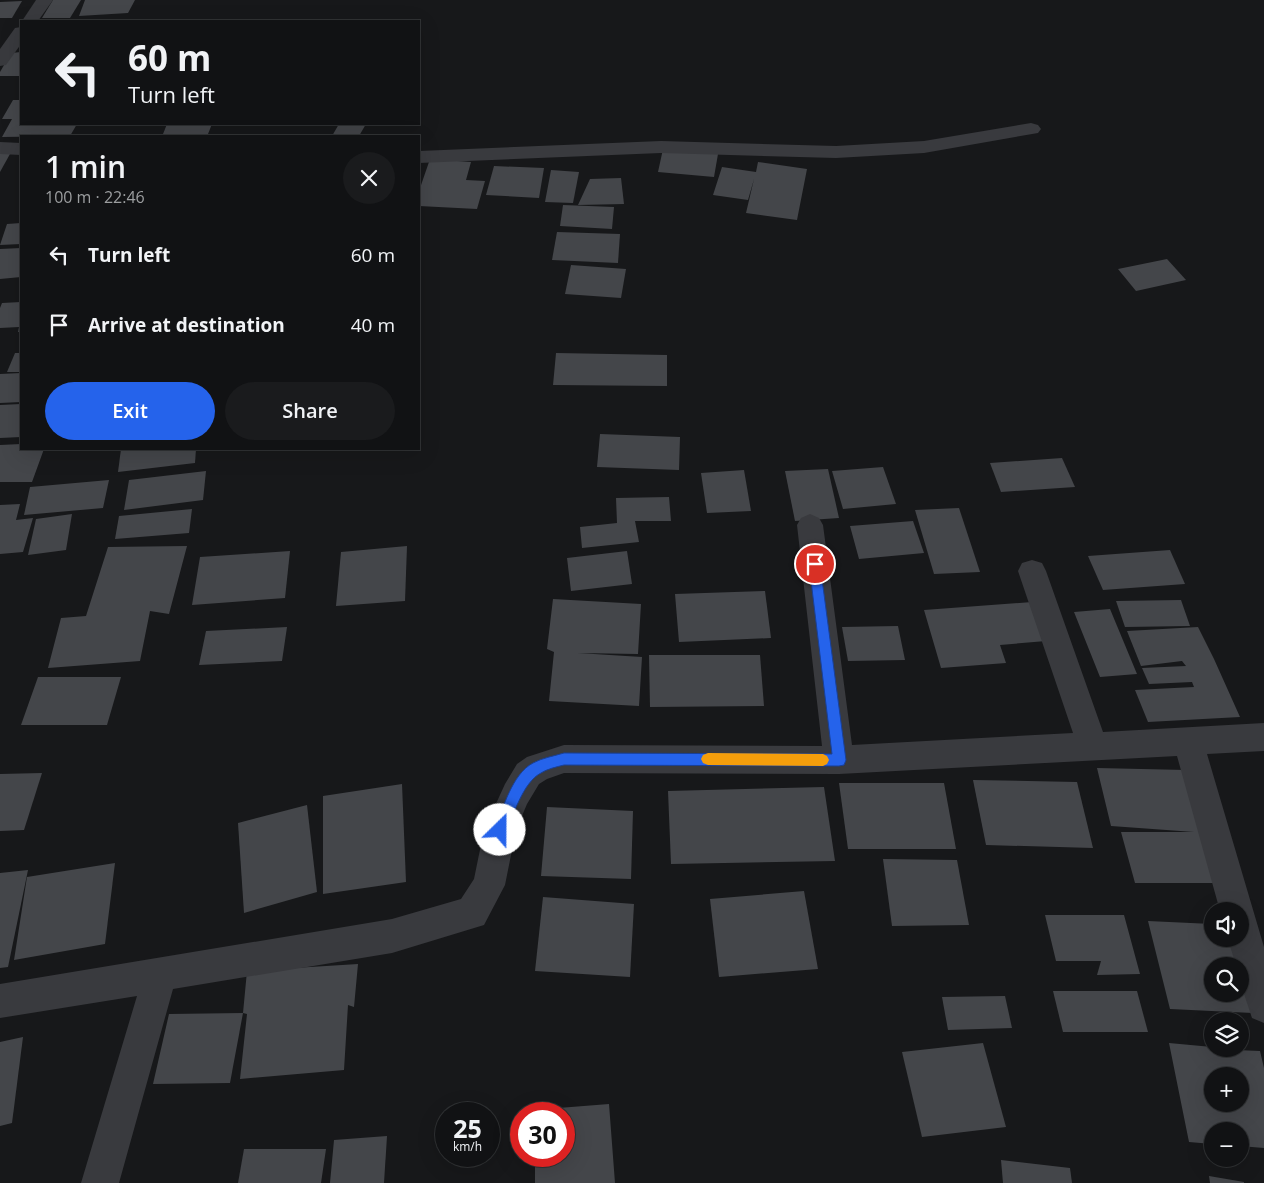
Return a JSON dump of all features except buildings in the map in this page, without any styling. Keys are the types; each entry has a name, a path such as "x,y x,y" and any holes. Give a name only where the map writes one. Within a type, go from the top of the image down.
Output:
{"street":[{"path":"31,20 46,0"},
{"path":"0,61 20,33"},
{"path":"420,157 661,147 836,152 924,147 1031,129"},
{"path":"0,148 20,149"},
{"path":"810,525 839,760"},
{"path":"1032,571 1093,747"},
{"path":"0,1001 392,936 472,913 489,885 500,830 516,794 528,774 538,767 564,759 839,760 1264,737"},
{"path":"1188,741 1234,902"},
{"path":"1247,947 1264,1006"},
{"path":"100,1183 160,975"}],"slow traffic":[{"path":"708,759 823,760"}],"route":[{"path":"500,830 516,794 528,774 538,767 564,759 839,760 815,564"}]}
